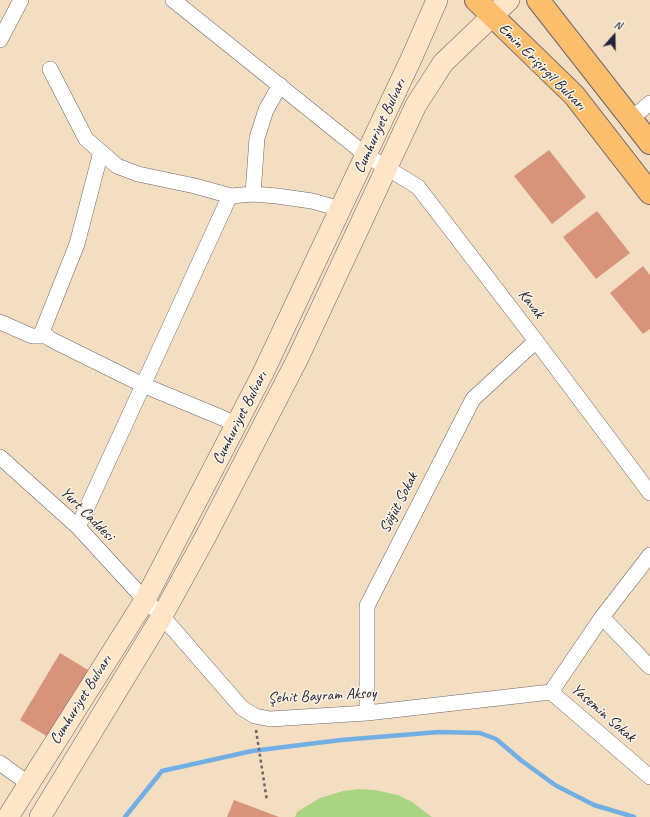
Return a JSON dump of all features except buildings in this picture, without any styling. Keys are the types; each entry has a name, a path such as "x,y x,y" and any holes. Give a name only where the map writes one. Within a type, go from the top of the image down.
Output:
{"main road":[{"name":"Cumhuriyet Bulvarı","path":"8,817 144,600 237,424 341,209 437,0"},
{"name":"Emin Erişirgil Bulvarı","path":"476,0 574,95 650,193"},
{"name":"Cumhuriyet Bulvarı","path":"40,817 162,616 207,534 297,360 388,168 416,105 443,63 509,0"},
{"name":"Emin Erişirgil Bulvarı","path":"538,0 650,143"}],"street":[{"path":"0,40 4,24 21,0"},
{"name":"Kavak","path":"173,0 366,155 418,187 650,493"},
{"path":"50,69 86,139 117,166 138,174 195,186 231,196 254,194 277,196 305,200 341,209"},
{"path":"254,194 257,138 266,110 280,85"},
{"path":"631,119 650,103"},
{"path":"101,152 77,244 42,332 50,339 143,385 237,424"},
{"path":"78,528 231,196"},
{"path":"0,322 32,336 46,336"},
{"name":"Söğüt Sokak","path":"367,712 367,606 473,399 536,341"},
{"name":"Yurt Caddesi","path":"0,457 78,528 144,600"},
{"path":"551,692 602,617 650,555"},
{"name":"Şehit Bayram Aksoy","path":"144,600 162,616 242,708 255,716 270,720 367,712 551,692"},
{"path":"602,617 650,667"},
{"name":"Yasemin Sokak","path":"551,692 650,777"},
{"path":"0,763 29,784"}],"path":[{"path":"260,746 267,801"}],"green space":[{"path":"359,789 375,790 398,795 412,802 432,817 295,817 297,812 320,798 343,791"}],"waterway":[{"path":"125,817 162,771 252,751 341,740 439,732 480,733 496,739 522,761 555,785 594,805 634,817"}]}
